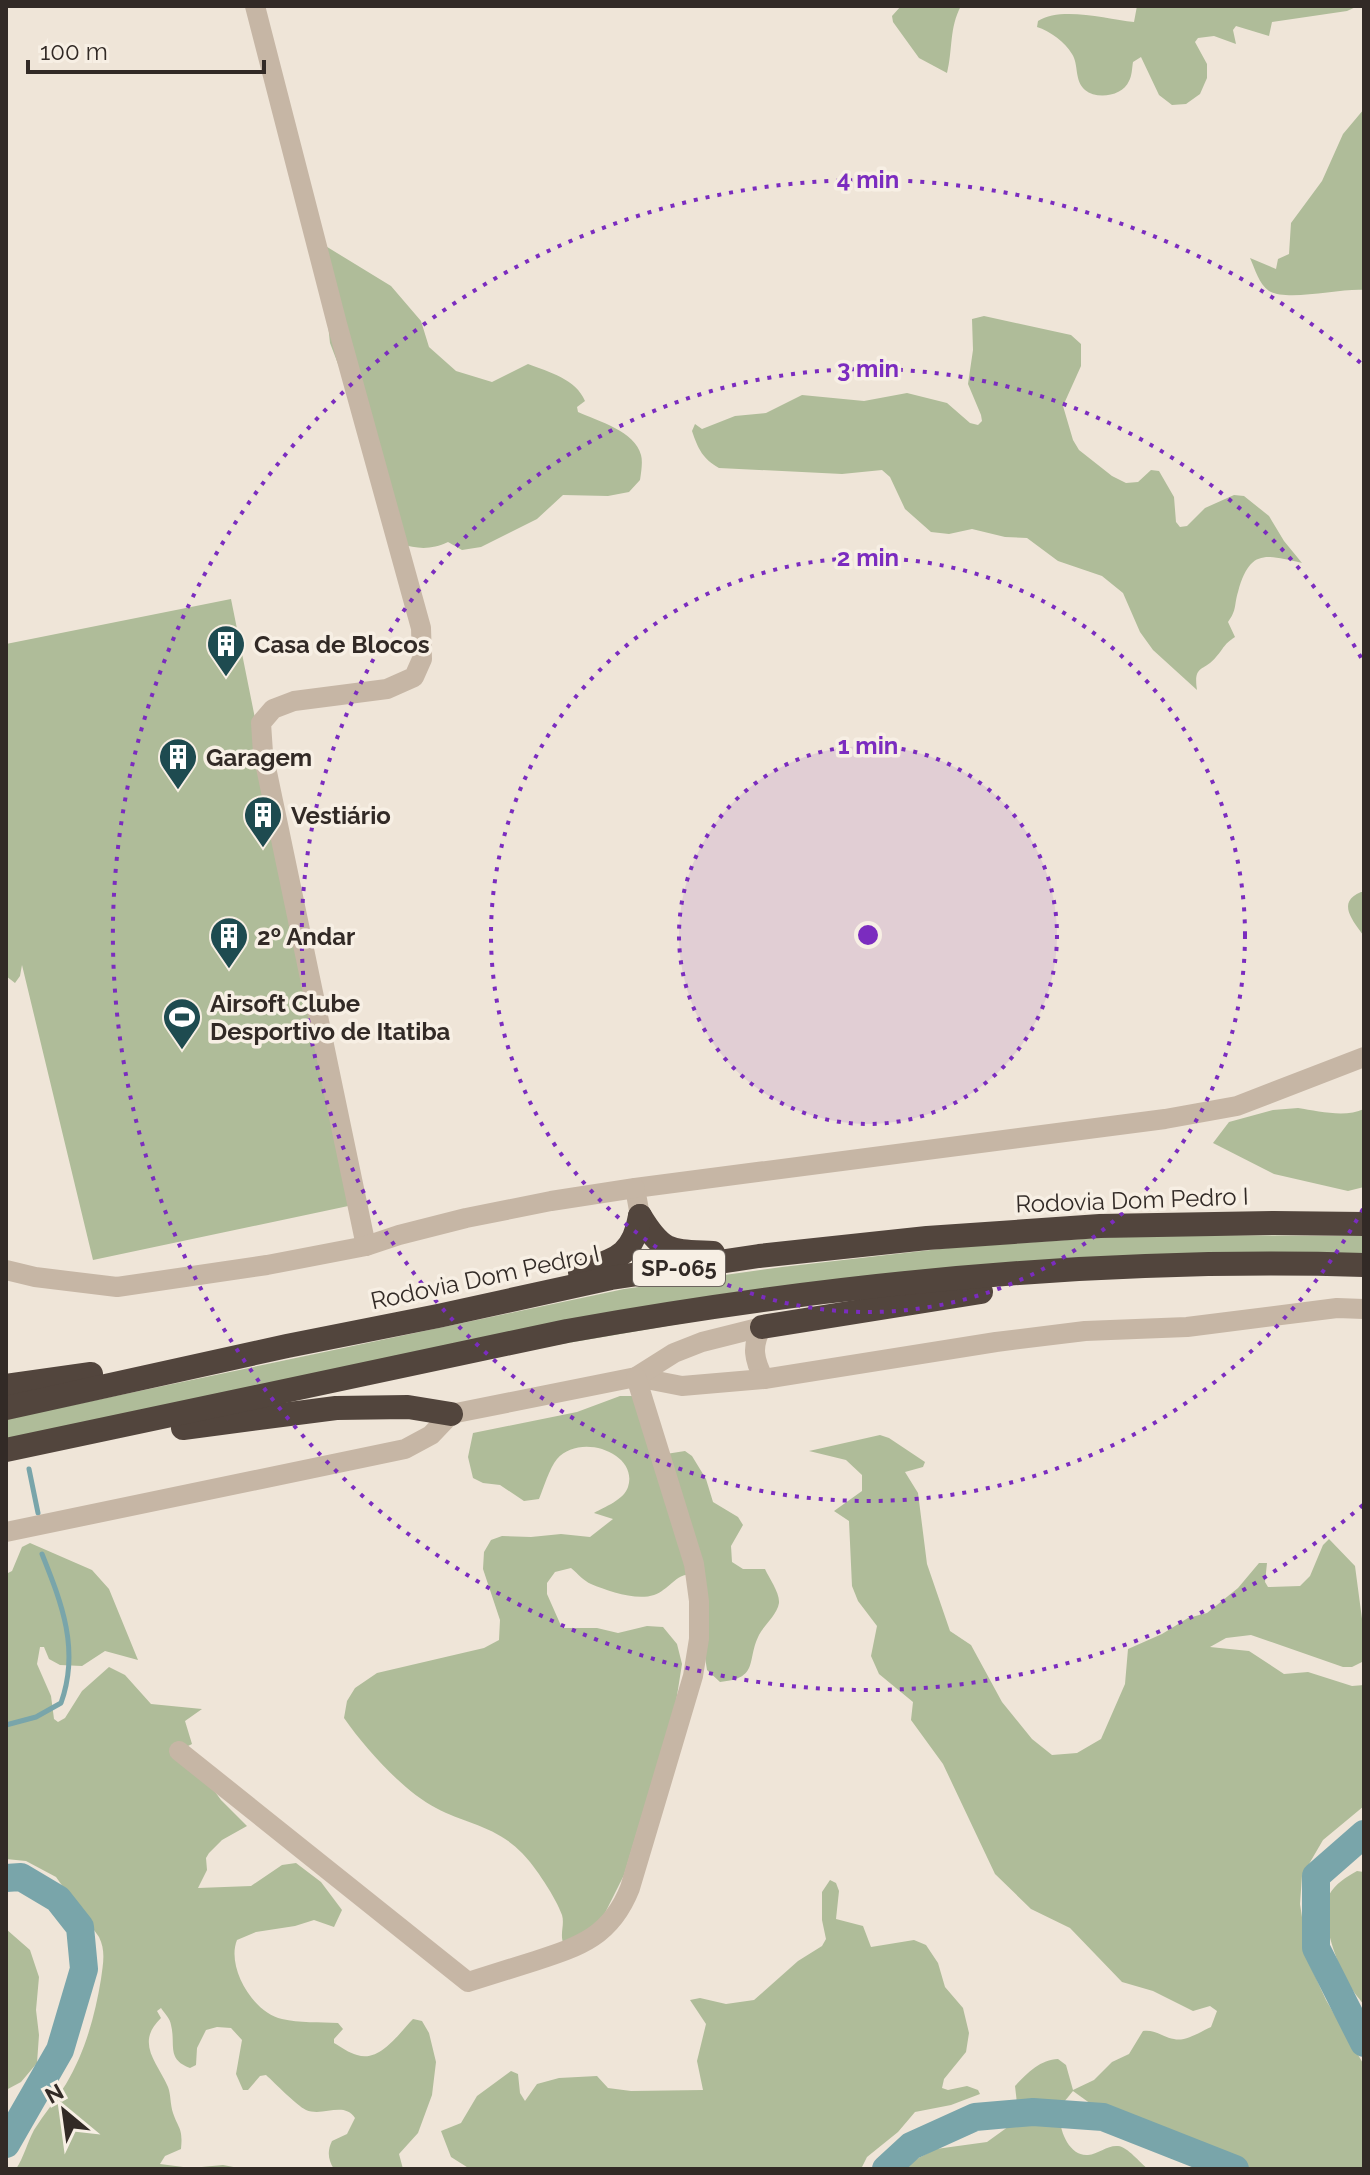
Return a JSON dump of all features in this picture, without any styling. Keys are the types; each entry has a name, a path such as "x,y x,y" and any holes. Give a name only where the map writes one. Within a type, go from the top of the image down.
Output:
{"highway":[{"path":"640,1216 658,1243 676,1251 759,1256"},
{"path":"496,1303 614,1260 630,1246 637,1234 640,1216"},
{"name":"Rodovia Dom Pedro I","path":"6,1408 611,1278 759,1256 927,1238 1100,1226 1364,1224"},
{"name":"SP-065","path":"6,1450 650,1316 924,1281 1027,1272 1271,1263 1364,1265"},
{"path":"762,1327 929,1299 1167,1266"},
{"path":"6,1386 287,1346"},
{"path":"6,1450 336,1408 408,1407 451,1414"}],"street":[{"path":"255,6 337,324 421,628 422,659 414,677 387,689 294,701 273,709 261,723 263,753 366,1246"},
{"path":"6,1270 35,1277 117,1287 267,1265 366,1246 466,1218 551,1201 1165,1119 1237,1106 1364,1057"},
{"path":"635,1188 640,1216"},
{"path":"636,1377 682,1386 764,1379 1085,1331 1187,1327 1337,1308 1364,1309"},
{"path":"6,1532 405,1449 431,1435 451,1414 636,1377 674,1353 702,1342 762,1327"},
{"path":"762,1327 754,1355 764,1379"},
{"path":"179,1751 468,1982 567,1950 595,1937 617,1915 630,1888 693,1676 699,1639 699,1601 694,1564 636,1377"}],"green space":[{"path":"901,6 961,6 953,31 947,73 919,58 893,22 892,16"},
{"path":"1137,6 1358,6 1347,11 1272,22 1269,36 1236,26 1233,30 1236,44 1214,36 1198,38 1195,42 1207,64 1207,78 1200,94 1186,104 1172,105 1159,95 1141,57 1133,62 1130,79 1121,90 1103,96 1090,93 1079,82 1069,50 1057,38 1037,27 1038,21 1059,14 1134,22"},
{"path":"1364,109 1364,290 1301,295 1269,291 1250,258 1276,269 1278,259 1289,254 1291,223 1322,181 1343,134"},
{"path":"319,242 391,286 421,321 429,347 456,371 492,382 528,364 569,382 585,401 577,407 578,412 624,433 637,447 642,461 640,480 629,492 608,496 563,495 537,519 481,547 462,550 448,542 424,548 400,544 364,432 330,343"},
{"path":"984,316 1071,335 1081,344 1081,366 1063,406 1079,450 1112,476 1126,483 1138,482 1151,470 1159,471 1174,497 1176,522 1180,527 1187,526 1205,508 1234,495 1244,496 1269,516 1302,563 1269,557 1254,561 1248,568 1228,622 1235,637 1212,662 1200,669 1197,690 1153,650 1140,632 1123,593 1102,576 1058,561 1027,538 1005,537 972,529 949,534 931,532 905,509 890,477 882,470 842,474 719,468 705,457 696,443 692,431 695,424 702,429 735,416 766,413 802,395 864,401 907,393 947,403 970,423 978,425 982,421 981,415 968,384 973,350 972,319"},
{"name":"Airsoft Clube Desportivo de Itatiba","path":"231,599 353,1205 93,1260 22,965 15,983 6,976 6,644"},
{"path":"1364,892 1364,936 1348,906 1349,901"},
{"path":"1298,1108 1340,1113 1364,1109 1364,1187 1348,1191 1274,1174 1213,1143 1229,1122 1273,1110"},
{"path":"1146,1235 1364,1236 1364,1256 1047,1261 6,1439 6,1419 624,1289 957,1247"},
{"path":"620,1396 633,1396 666,1454 685,1451 692,1456 706,1479 713,1502 738,1517 743,1525 731,1546 732,1562 743,1569 765,1569 779,1603 759,1635 750,1667 741,1677 720,1682 707,1670 692,1574 647,1597 598,1587 571,1568 555,1572 547,1583 547,1594 562,1628 597,1628 618,1633 647,1626 663,1627 677,1644 682,1664 676,1702 624,1875 600,1923 564,1945 563,1919 559,1908 545,1882 522,1853 502,1837 436,1808 411,1791 374,1755 344,1718 347,1701 355,1688 377,1673 484,1648 499,1640 500,1620 483,1569 484,1552 491,1540 502,1536 561,1534 590,1537 613,1519 594,1513 618,1499 628,1487 629,1475 625,1464 616,1456 605,1450 579,1447 557,1459 539,1499 524,1501 500,1485 473,1478 468,1457 473,1433 577,1412"},
{"path":"880,1435 925,1462 923,1467 905,1472 918,1493 927,1564 950,1631 971,1645 1002,1702 1032,1739 1052,1755 1077,1753 1101,1739 1125,1684 1128,1649 1188,1618 1207,1613 1238,1588 1259,1563 1267,1563 1265,1582 1268,1587 1300,1586 1310,1576 1323,1545 1329,1539 1355,1566 1364,1634 1364,1661 1352,1667 1343,1667 1251,1635 1226,1638 1210,1647 1249,1651 1284,1674 1308,1672 1352,1686 1364,1685 1364,1806 1323,1840 1302,1876 1300,1904 1309,1963 1326,2000 1364,2065 1364,2169 1254,2169 1189,2146 1139,2121 1091,2104 1073,2091 1060,2113 1064,2137 1069,2145 1088,2155 1110,2147 1122,2147 1148,2169 904,2169 907,2164 936,2149 987,2142 1012,2124 1018,2112 1015,2086 1040,2064 1058,2059 1066,2065 1073,2090 1094,2080 1112,2062 1129,2054 1143,2031 1178,2040 1188,2038 1211,2027 1217,2011 1210,2006 1193,2011 1153,1991 1122,1982 1070,1928 1031,1909 995,1874 943,1764 911,1720 913,1702 879,1674 871,1656 877,1626 858,1601 852,1586 849,1521 834,1511 862,1491 862,1475 846,1460 809,1451"},
{"path":"30,1543 92,1570 109,1589 138,1660 105,1651 82,1666 60,1665 49,1659 44,1647 40,1647 37,1664 51,1696 54,1719 58,1722 65,1718 82,1691 109,1667 125,1675 151,1704 202,1709 185,1721 192,1744 186,1747 186,1752 221,1800 247,1826 222,1840 209,1853 207,1870 198,1888 251,1886 282,1865 296,1863 321,1882 342,1910 334,1927 314,1920 256,1932 237,1940 235,1963 252,1998 271,2015 282,2019 338,2023 343,2029 334,2043 357,2055 373,2055 381,2051 413,2019 422,2021 429,2033 436,2062 432,2095 418,2133 399,2154 403,2169 334,2169 330,2162 330,2145 347,2134 355,2118 350,2113 306,2110 266,2075 260,2076 248,2090 243,2090 236,2074 242,2040 231,2028 206,2030 197,2048 196,2065 190,2068 182,2064 173,2051 170,2023 161,2008 157,2011 161,2018 153,2027 149,2044 168,2087 172,2110 181,2133 181,2149 165,2156 160,2164 191,2168 223,2165 244,2169 16,2169 34,2130 66,2084 79,2059 96,2007 103,1958 99,1937 56,1877 26,1861 6,1859 6,1574 12,1571 22,1547"},
{"path":"1357,1871 1364,1872 1364,2005 1338,1961 1326,1914 1329,1895 1341,1881"},
{"path":"830,1880 836,1883 839,1891 836,1919 863,1926 871,1947 914,1940 926,1945 938,1963 945,1987 963,2008 969,2033 966,2052 944,2079 942,2088 948,2090 967,2086 980,2094 951,2105 915,2112 898,2132 867,2157 861,2169 470,2169 451,2157 441,2131 461,2123 477,2096 511,2071 518,2074 520,2093 525,2101 537,2084 559,2078 597,2076 608,2088 631,2091 703,2090 697,2061 706,2024 690,2000 700,1998 726,2004 754,2000 798,1961 822,1946 826,1939 822,1892"},
{"path":"6,1929 30,1950 39,1977 36,2010 39,2035 37,2063 21,2082 6,2090"}],"waterway":[{"path":"29,1469 38,1513"},
{"path":"6,1725 36,1717 61,1703 66,1683 69,1664 66,1627 42,1554"},
{"path":"1364,1834 1316,1876 1316,1948 1364,2043"},
{"path":"6,1878 21,1877 58,1899 80,1927 84,1969 60,2050 6,2144"},
{"path":"886,2169 911,2146 975,2117 1033,2112 1103,2117 1235,2169"}],"place":[{"name":"Casa de Blocos","path":"226,678"},
{"name":"Garagem","path":"178,791"},
{"name":"Vestiário","path":"263,849"},
{"name":"2º Andar","path":"229,970"},
{"name":"Airsoft Clube Desportivo de Itatiba","path":"182,1051"}]}
